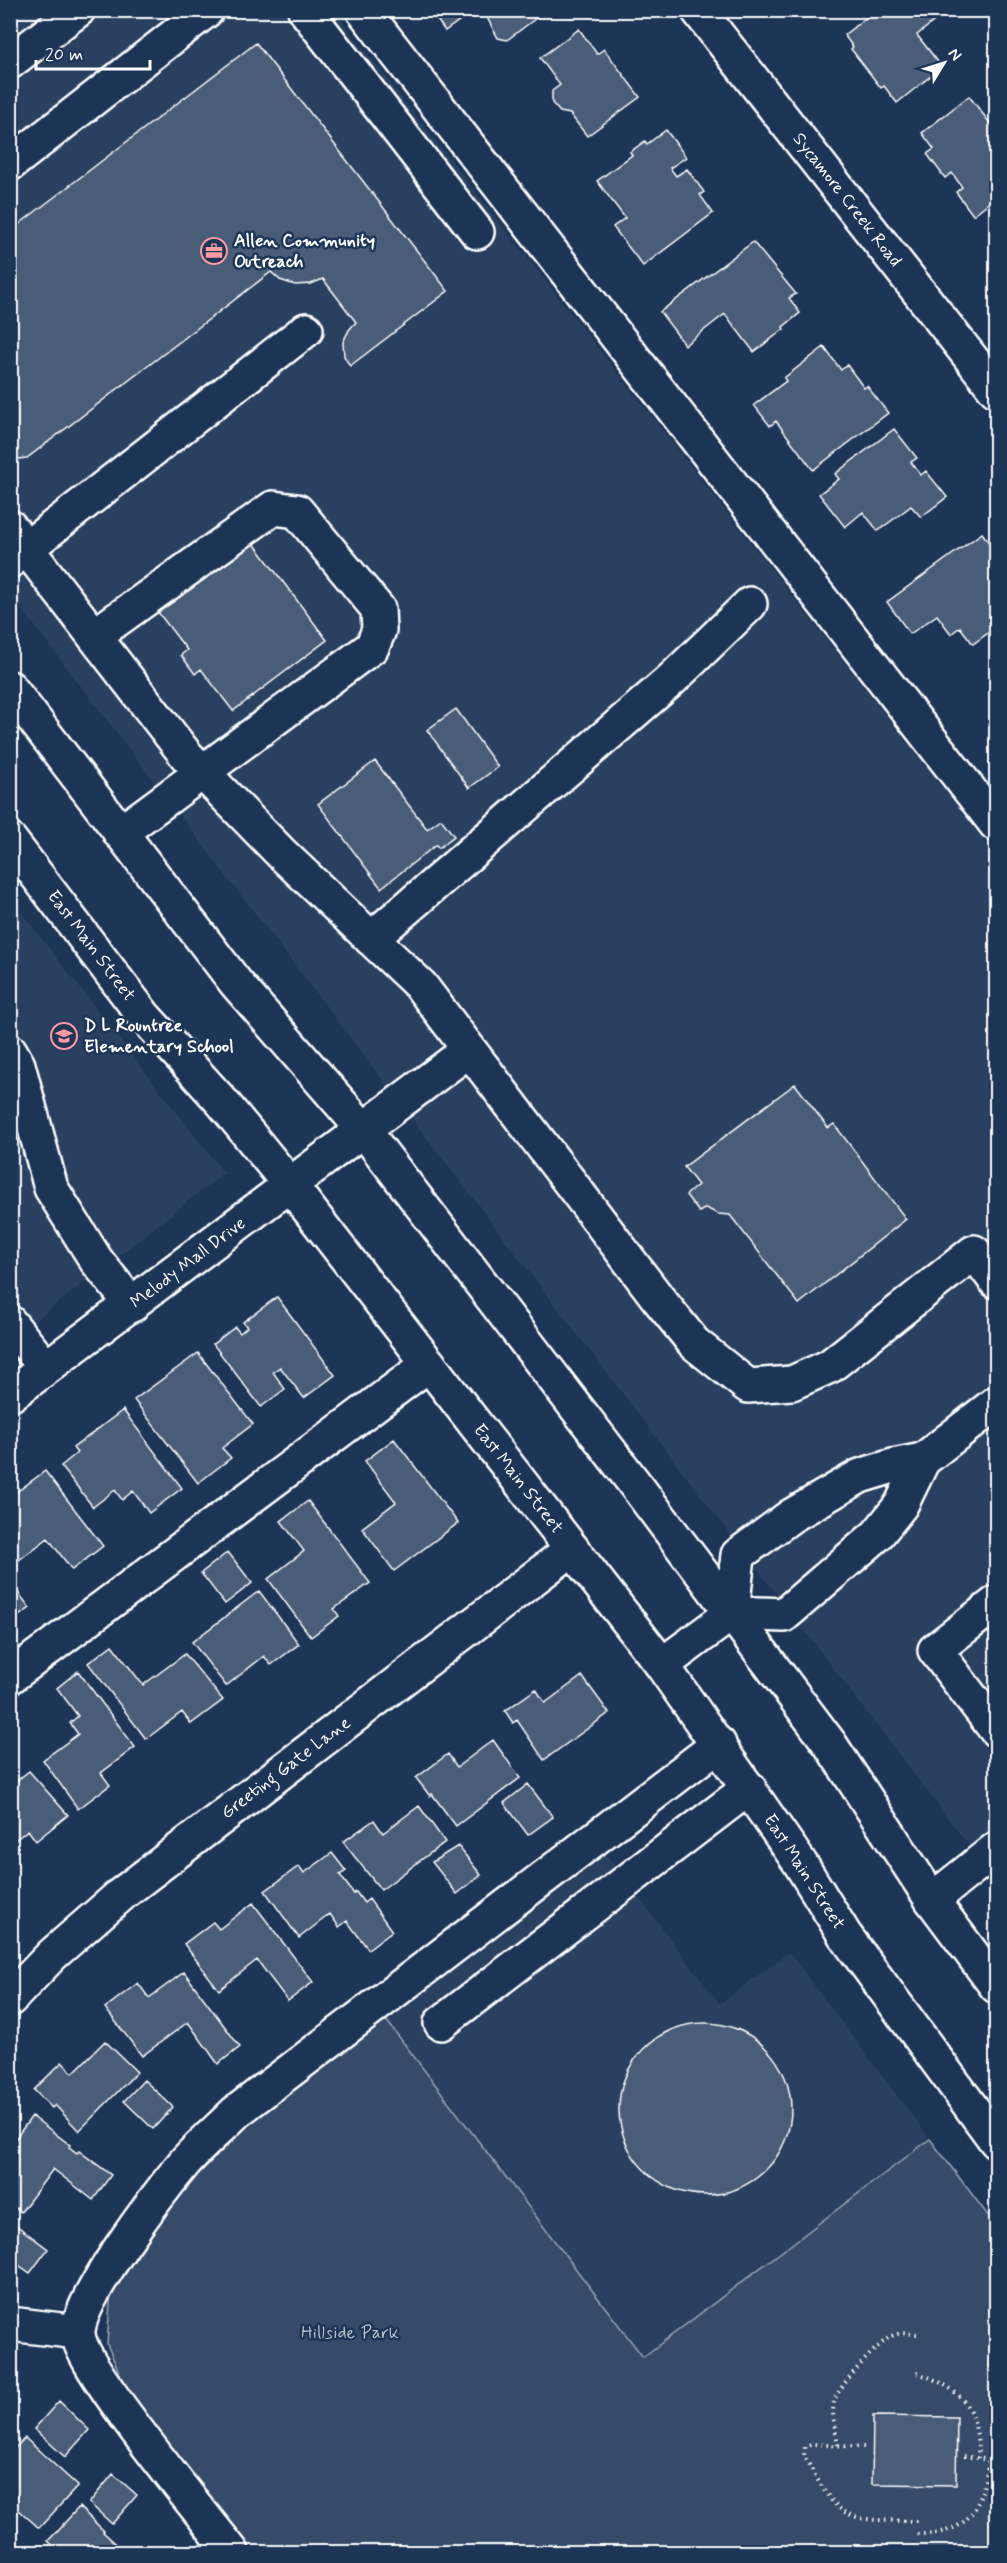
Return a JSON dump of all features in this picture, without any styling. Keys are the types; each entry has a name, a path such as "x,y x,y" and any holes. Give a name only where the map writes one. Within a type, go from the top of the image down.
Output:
{"main road":[{"path":"10,62 78,10"},
{"path":"10,164 207,10"},
{"path":"305,10 477,232"},
{"path":"363,10 996,824"},
{"name":"Sycamore Creek Road","path":"698,10 996,390"},
{"path":"306,330 16,546 94,636 186,755 281,853 421,986 694,1343 748,1386 792,1383 830,1366 974,1252 996,1281"},
{"path":"94,636 273,508 297,511 378,609 379,630 372,647 120,833"},
{"path":"371,939 671,680 750,604"},
{"path":"10,688 236,983 363,1129 732,1613 830,1744 932,1900 996,1986"},
{"name":"East Main Street","path":"10,840 144,1016 223,1103 290,1185 662,1665 800,1863 844,1934 996,2141"},
{"name":"Melody Mall Drive","path":"10,1395 469,1050"},
{"path":"10,1051 18,1065 51,1188 96,1260 132,1305"},
{"path":"10,1323 46,1368"},
{"path":"10,1677 429,1364"},
{"path":"662,1665 732,1613 784,1615 877,1535 901,1505 923,1460 996,1403"},
{"path":"732,1613 738,1555 791,1516 860,1476 923,1460"},
{"name":"Greeting Gate Lane","path":"10,1999 52,1955 123,1893 572,1549"},
{"path":"996,1603 934,1650 996,1730"},
{"path":"232,2553 105,2387 82,2348 78,2332 86,2307 123,2245 185,2162 236,2112 718,1744"},
{"path":"441,2023 749,1788"},
{"path":"932,1900 996,1849"},
{"path":"10,2324 78,2332"}],"path":[{"path":"838,2445 834,2411 836,2398 868,2356 885,2340 896,2334 917,2334"},
{"path":"917,2373 939,2380 958,2394 972,2413 978,2435 978,2458"},
{"path":"864,2447 813,2444 806,2447 804,2456 833,2504 846,2515 861,2520 917,2521"},
{"path":"964,2456 996,2461"},
{"path":"917,2534 936,2535 954,2529 969,2518 979,2503 989,2460"}],"shaded area":[{"path":"11,11 334,11 996,856 996,1881 11,595"},
{"name":"D L Rountree Elementary School","path":"11,899 224,1173 11,1340"},
{"path":"602,1849 720,2004 789,1952 930,2139 643,2357 383,2016"}],"green space":[{"name":"Hillside Park","path":"383,2016 643,2357 930,2139 996,2226 996,2552 242,2552 136,2412 107,2344 112,2274 216,2143"}],"building":[{"path":"430,10 459,10 463,18 445,31"},
{"path":"483,10 547,10 507,40 498,38"},
{"path":"876,10 948,10 917,35 942,67 897,103 884,86 881,88 851,49 853,47 844,35"},
{"path":"579,29 597,54 604,49 640,97 587,136 570,114 560,112 552,103 552,91 560,85 540,58"},
{"name":"Allen Community Outreach","path":"256,43 448,291 350,366 344,356 343,342 356,322 323,279 311,284 295,285 280,280 271,272 27,458 10,460 10,231"},
{"path":"969,96 996,131 996,197 973,215 956,192 962,187 952,173 945,178 927,154 934,149 922,133"},
{"path":"666,130 686,157 670,168 676,176 687,169 704,192 700,195 713,213 643,266 613,227 625,218 597,181 632,155 630,152 645,141 647,144"},
{"path":"753,242 796,294 789,298 800,313 783,327 784,329 754,352 725,314 685,345 660,312"},
{"path":"824,347 841,370 847,365 864,388 867,386 888,413 813,470 776,421 770,426 754,405 786,381 784,378"},
{"path":"894,429 917,458 911,462 921,475 926,471 947,497 921,517 911,506 878,531 863,512 845,527 819,494 839,479 835,474"},
{"path":"982,533 996,552 996,627 973,644 960,627 951,634 937,615 910,634 887,602"},
{"path":"252,541 327,640 233,711 201,669 195,674 181,655 187,650 157,611"},
{"path":"456,709 498,767 469,788 427,730"},
{"path":"375,761 427,829 441,819 454,836 439,848 436,845 381,888 318,804"},
{"path":"795,1084 828,1128 834,1124 906,1219 799,1304 730,1215 718,1214 706,1208 699,1212 686,1195 698,1185 684,1167"},
{"path":"277,1297 335,1375 304,1398 280,1367 273,1372 285,1389 261,1407 213,1344 235,1327 240,1333 247,1327 243,1322"},
{"path":"198,1353 253,1424 222,1448 231,1458 198,1483 134,1400"},
{"path":"123,1410 182,1488 149,1513 133,1491 122,1500 115,1490 93,1507 61,1466 77,1453 73,1448"},
{"path":"394,1439 458,1523 394,1571 362,1528 396,1502 365,1461"},
{"path":"45,1471 103,1546 72,1570 48,1538 15,1563 10,1557 10,1497"},
{"path":"308,1501 370,1583 334,1609 339,1616 311,1637 268,1579 304,1551 281,1521"},
{"path":"228,1552 252,1583 225,1604 201,1573"},
{"path":"10,1582 30,1608 10,1622"},
{"path":"259,1591 299,1644 271,1665 264,1656 226,1686 192,1642"},
{"path":"112,1645 143,1685 185,1654 223,1700 191,1724 182,1712 146,1739 88,1663"},
{"path":"78,1671 135,1747 101,1773 110,1785 78,1809 43,1760 78,1734 70,1723 78,1716 57,1688"},
{"path":"582,1676 609,1713 544,1760 517,1720 513,1723 505,1711 536,1689 545,1703"},
{"path":"493,1740 520,1778 456,1826 432,1794 430,1796 416,1778 448,1754 457,1767"},
{"path":"29,1771 68,1815 36,1841 28,1830 10,1844 10,1786"},
{"path":"528,1784 553,1817 528,1835 504,1803"},
{"path":"419,1806 445,1842 381,1890 343,1842 374,1820 383,1833"},
{"path":"458,1846 481,1875 457,1894 432,1862"},
{"path":"332,1853 346,1871 340,1875 354,1894 356,1892 364,1903 369,1899 392,1931 368,1949 347,1921 339,1927 330,1914 299,1938 265,1891 299,1866 304,1873"},
{"path":"253,1903 313,1982 288,2001 257,1960 219,1990 184,1944 213,1922 219,1929"},
{"path":"184,1972 240,2047 218,2064 188,2022 142,2056 105,2008 138,1983 149,1998"},
{"path":"705,2023 722,2024 738,2029 753,2037 766,2048 777,2061 785,2076 790,2092 790,2126 785,2142 777,2157 766,2170 753,2181 738,2189 722,2194 705,2195 688,2194 672,2189 657,2181 644,2170 633,2157 625,2142 620,2126 619,2109 620,2092 625,2076 633,2061 644,2048 657,2037 672,2029 688,2024"},
{"path":"105,2041 137,2072 79,2131 55,2105 52,2108 34,2090 62,2062 73,2073"},
{"path":"144,2080 173,2107 153,2129 124,2101"},
{"path":"32,2116 77,2153 79,2151 111,2175 93,2200 53,2169 21,2212 10,2204 10,2146"},
{"path":"16,2225 48,2249 30,2273 10,2259 10,2232"},
{"path":"59,2401 89,2430 65,2457 34,2429"},
{"path":"873,2416 957,2417 956,2485 872,2484"},
{"path":"25,2438 78,2486 39,2528 11,2503 17,2496 10,2490 10,2453"},
{"path":"113,2474 137,2495 112,2524 89,2503"},
{"path":"79,2507 125,2552 60,2552 48,2541"}],"place":[{"name":"Allen Community Outreach","path":"214,251"},
{"name":"D L Rountree Elementary School","path":"64,1036"}]}
